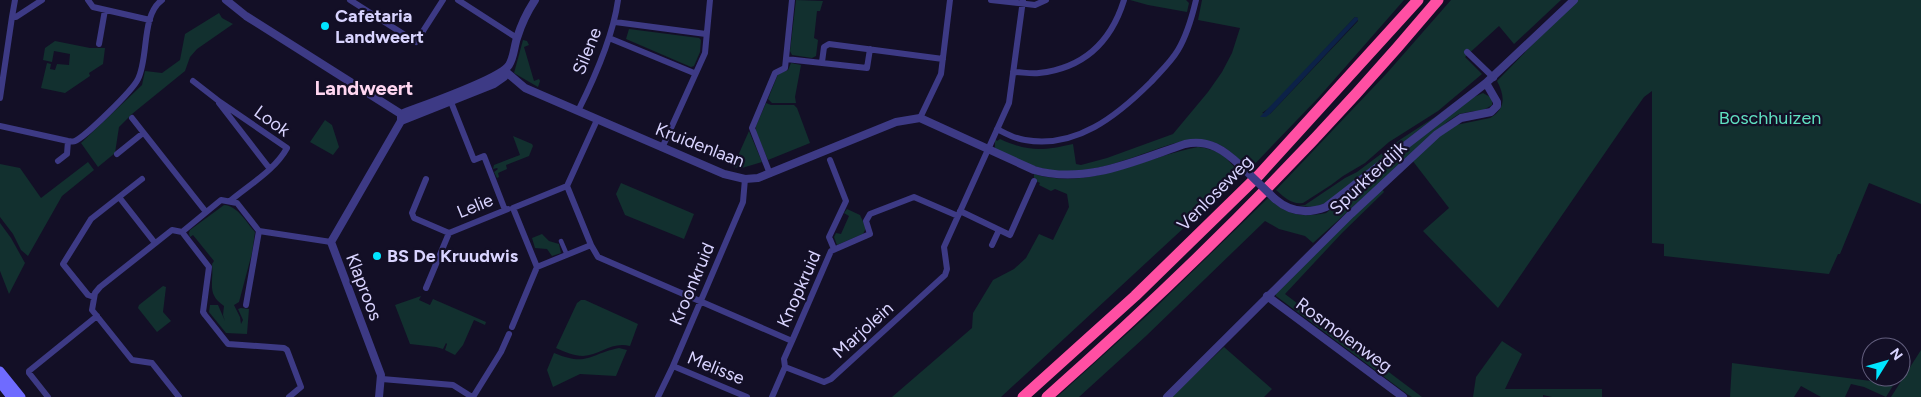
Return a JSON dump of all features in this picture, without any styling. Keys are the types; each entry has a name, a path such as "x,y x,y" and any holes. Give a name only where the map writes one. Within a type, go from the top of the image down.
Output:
{"highway":[{"name":"Venloseweg","path":"1023,397 1135,296 1260,175 1418,0"},
{"name":"Venloseweg","path":"1047,397 1143,310 1270,186 1406,38 1438,0"}],"main road":[{"path":"0,371 21,397"},
{"path":"0,383 11,397"}],"street":[{"path":"0,98 1,73 15,0"},
{"path":"12,17 16,17 42,0"},
{"path":"88,0 93,7 150,20"},
{"path":"0,126 74,142 129,91 138,79 150,20 154,8 162,0"},
{"path":"226,0 246,16 401,117 450,99 505,70 510,64 527,12 535,0"},
{"path":"350,0 416,42 442,0"},
{"path":"458,0 517,38"},
{"name":"Silene","path":"578,111 615,22 618,0"},
{"path":"662,148 704,53 710,0"},
{"path":"770,174 752,128 775,73 785,68 792,0"},
{"path":"950,0 941,74 920,118 1034,170 1048,174 1080,175 1103,171 1185,144 1196,142 1210,144 1220,148 1276,199 1292,210 1301,212 1314,211 1326,207 1494,78 1574,0"},
{"path":"991,0 1023,2 1035,5 1046,0"},
{"path":"1012,72 1038,73 1058,70 1074,64 1087,56 1106,39 1118,20 1124,0"},
{"path":"997,129 1023,140 1057,140 1076,136 1093,129 1111,118 1142,90 1178,50 1189,26 1196,0"},
{"name":"Marjolein","path":"785,367 824,382 831,379 945,275 947,269 944,247 1009,103 1023,2"},
{"path":"99,44 105,10"},
{"path":"615,22 706,34"},
{"path":"609,38 694,73"},
{"path":"822,62 824,47 829,44 943,59"},
{"path":"786,59 867,68 870,50"},
{"path":"1467,52 1494,78"},
{"name":"Kruidenlaan","path":"505,70 525,88 724,174 745,179 758,178 770,174 896,122 908,118 920,118"},
{"name":"Look","path":"182,232 221,200 230,201 270,169 287,148 193,81"},
{"name":"Spurkterdijk","path":"1167,397 1351,214 1437,134 1461,118 1491,112 1495,109 1497,102 1486,83"},
{"path":"450,99 474,160 484,156 505,210"},
{"name":"Look","path":"220,102 219,104 270,169"},
{"name":"Klaproos","path":"379,397 382,379 331,242 401,117"},
{"path":"132,118 206,212"},
{"path":"597,120 567,186 591,246 598,257 792,341 784,359 785,367 772,397"},
{"path":"117,154 143,132"},
{"path":"58,161 67,154 68,141"},
{"name":"Knopkruid","path":"830,160 846,201 829,237 834,249"},
{"path":"94,297 88,295 64,264 91,218 142,179"},
{"name":"Lelie","path":"426,179 412,213 414,218 448,233 567,186"},
{"name":"Kroonkruid","path":"658,397 743,202 745,179"},
{"path":"959,214 1010,235 1034,181"},
{"path":"119,197 155,243"},
{"name":"Knopkruid","path":"792,341 831,251 870,234 866,221 870,214 914,197 959,214"},
{"path":"230,201 237,203 259,231 331,242"},
{"path":"512,327 537,267 513,208"},
{"path":"179,397 152,363 132,360 92,310 94,297 100,287 172,230 182,232 208,268 203,312 228,344 284,348 286,350 301,387 289,397"},
{"path":"992,244 999,230"},
{"path":"246,305 259,231"},
{"name":"Lelie","path":"426,288 448,233"},
{"path":"561,240 567,255"},
{"path":"537,267 591,246"},
{"name":"Rosmolenweg","path":"1267,296 1403,397"},
{"path":"48,397 29,374 29,370 96,316"},
{"path":"382,379 453,385 473,397 501,352 509,334"},
{"name":"Melisse","path":"673,366 747,397"}],"green space":[{"path":"796,0 823,1 820,11 817,11 814,38 818,40 816,56 812,58 792,55 790,51"},
{"path":"1130,0 1186,0 1189,3 1187,12"},
{"path":"1202,0 1404,0 1319,97 1249,170 1223,147 1206,140 1176,143 1112,164 1074,171 1056,171 1037,167 1017,160 995,148 995,139 1036,149 1073,144 1076,164 1081,165 1107,158 1173,134 1222,72 1232,53 1240,28 1198,20","holes":["1355,17 1358,18 1358,21 1270,114 1262,113 1272,106"]},
{"path":"1451,0 1561,0 1514,44 1499,26 1465,57 1482,74 1438,111 1389,142 1365,163 1303,203 1292,202 1285,198 1276,190 1387,73"},
{"name":"Boschhuizen","path":"1576,0 1921,0 1921,204 1869,183 1840,254 1838,254 1829,274 1664,256 1664,244 1652,243 1652,91 1644,97 1498,308 1423,231 1449,208 1412,160 1451,126 1490,118 1499,111 1503,97 1497,81"},
{"path":"219,13 222,18 233,24 197,49 190,57 185,71 132,114 119,127 115,153 98,167 81,143 142,85 145,71 162,73 180,60 185,34"},
{"path":"629,29 699,38 701,40 700,52 694,66 691,67 626,39"},
{"path":"523,40 527,41 529,45 524,47 534,81 539,79 540,81 538,87 514,73"},
{"path":"55,41 90,48 105,48 103,64 89,73 90,76 65,93 41,88 47,63 51,64 50,69 55,70 57,64 69,65 70,54 54,51 52,62 43,60 45,48"},
{"path":"791,63 801,65 795,97 796,103 772,103 768,99 778,74 788,70"},
{"path":"1470,90 1326,203 1314,207 1299,206 1305,205 1357,172"},
{"path":"1483,93 1492,98 1492,105 1482,111 1459,114 1447,122 1313,243 1305,236 1279,229 1265,221 1146,336 1079,397 1057,397 1151,312 1268,198 1288,212 1295,214 1326,213 1462,105"},
{"path":"766,103 771,105 794,105 797,108 810,143 768,160 756,132 756,126"},
{"path":"325,120 332,125 339,147 333,155 310,142"},
{"path":"749,131 762,162 742,168 733,167"},
{"path":"513,136 533,146 529,156 506,165 507,169 498,173 499,177 497,178 494,172 498,169 493,169 494,165 520,155"},
{"path":"1198,147 1218,152 1241,175 1001,397 892,397 972,328 973,313 993,280 1014,269 1026,258 1039,234 1053,240 1069,207 1067,194 1055,189 1051,191 1039,185 1040,183 1034,180 1034,174 1055,178 1096,176"},
{"path":"88,162 94,170 62,196 28,256 21,250 13,234 0,217 0,164 20,168 41,198"},
{"path":"621,183 694,214 684,239 625,215 616,194"},
{"path":"1382,189 1384,192 1342,233 1285,294 1422,397 1412,397 1407,394 1276,296 1275,291"},
{"path":"224,205 238,211 255,232 252,253 239,302 234,305 241,324 243,320 238,309 249,309 247,334 226,333 209,312 210,305 218,305 225,321 223,315 224,306 218,302 212,288 212,264 214,261 193,235 190,237 189,233 190,230"},
{"path":"847,209 860,215 866,228 863,234 837,245 834,237 836,233 841,234 849,216 844,213"},
{"path":"0,223 25,263 9,294 0,271"},
{"path":"542,234 549,241 559,244 561,253 552,256 547,249 535,248 532,238"},
{"path":"163,286 166,287 163,312 171,321 157,332 138,308 139,305"},
{"path":"421,296 419,300 430,305 433,299 486,322 485,325 474,320 463,345 455,355 445,350 446,343 443,349 410,344 395,305"},
{"path":"585,300 638,324 630,346 617,345 583,356 573,355 556,348 577,303"},
{"path":"1502,341 1522,354 1505,389 1602,389 1602,397 1552,397 1543,395 1543,397 1473,397 1476,377"},
{"path":"1224,347 1272,389 1264,397 1171,397"},
{"path":"619,348 627,350 616,376 580,374 553,387 547,370 554,353 574,359 582,359"},
{"path":"1921,350 1921,397 1891,397 1897,387 1911,387 1911,366"},
{"path":"1732,363 1861,380 1861,386 1851,384 1845,397 1821,397 1801,386 1794,397 1730,397"},
{"path":"1864,387 1892,387 1886,397"}],"water":[{"path":"1355,17 1358,20 1270,114 1266,117 1260,117"}],"place":[{"name":"Cafetaria Landweert","path":"325,26"},
{"name":"BS De Kruudwis","path":"377,256"}],"district":[{"name":"Landweert","path":"364,88"}]}
